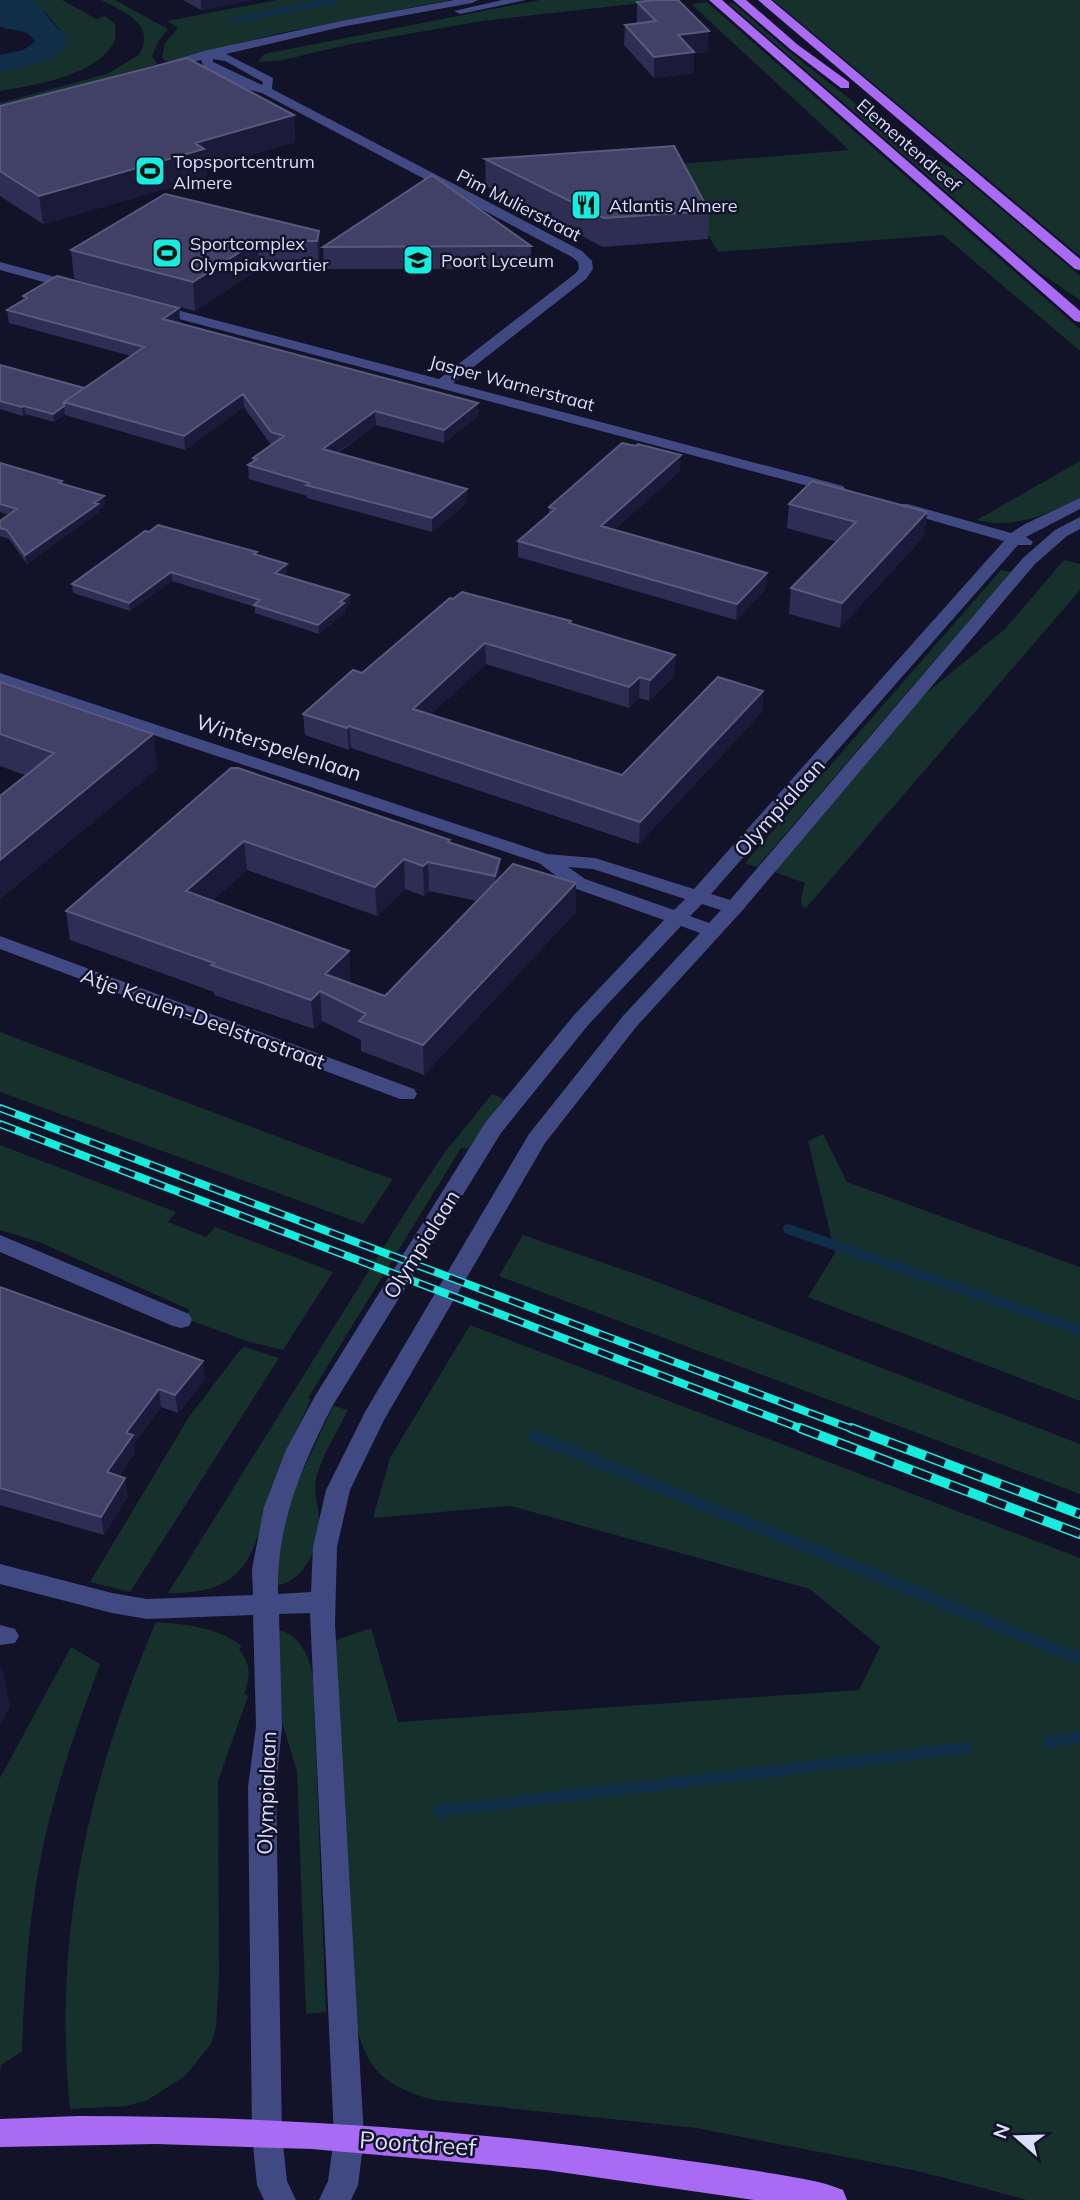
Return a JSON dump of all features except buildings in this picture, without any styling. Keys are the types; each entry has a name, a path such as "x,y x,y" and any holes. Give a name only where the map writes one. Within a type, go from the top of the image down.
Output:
{"main road":[{"name":"Elementendreef","path":"764,0 1080,266"},
{"name":"Elementendreef","path":"740,1 839,81 896,112"},
{"name":"Elementendreef","path":"718,2 1080,318"},
{"name":"Poortdreef","path":"0,2133 146,2129 349,2138 522,2153 764,2186 832,2200"}],"street":[{"path":"150,71 341,24 472,0"},
{"path":"208,58 229,58 520,0"},
{"name":"Pim Mulierstraat","path":"208,58 250,86 266,90 577,254 585,261 586,269 581,276 442,384"},
{"name":"Pim Mulierstraat","path":"229,58 269,81 266,90"},
{"path":"0,266 90,290"},
{"name":"Jasper Warnerstraat","path":"142,304 850,493"},
{"path":"887,503 1015,538 1041,548"},
{"name":"Olympialaan","path":"281,2200 272,2185 267,2135 262,1787 269,1727 265,1569 276,1507 298,1450 323,1402 493,1128 582,1019 739,853 1015,538 1080,503"},
{"name":"Olympialaan","path":"334,2200 343,2186 349,2138 323,1602 325,1547 331,1510 338,1489 373,1418 537,1139 630,1021 734,908 1041,548 1080,522"},
{"name":"Winterspelenlaan","path":"0,678 545,859 595,864 734,908"},
{"name":"Winterspelenlaan","path":"545,859 578,883 713,931"},
{"name":"Atje Keulen-Deelstrastraat","path":"0,942 407,1094"},
{"path":"0,1243 181,1320"},
{"path":"0,1574 112,1603 147,1609 323,1602"}],"green space":[{"path":"30,0 62,0 96,19 105,16 115,24 115,40 107,52 80,70 47,82 0,91 0,72 42,61 61,30"},
{"path":"101,0 115,0 168,29 159,40 152,56 158,64 0,107 0,103 107,74 139,55 144,35 141,27 128,15"},
{"path":"277,0 450,0 276,34 167,62 162,58 165,43 178,28 167,21"},
{"path":"540,0 668,0 482,21 351,44 283,60 258,62 264,54"},
{"path":"773,0 1080,0 1080,256"},
{"path":"707,2 1080,329 1080,351 943,235 718,252 667,165 849,150 691,4"},
{"path":"728,3 733,3 786,49 901,139 955,170 1080,276 1080,300 1040,273"},
{"path":"1080,461 1080,498 1042,515 1017,522 991,523 977,520"},
{"path":"1064,560 1080,564 1080,590 806,908 802,906 805,883 775,872 785,856 920,698 1005,629"},
{"path":"1001,570 1011,572 757,867 745,863"},
{"path":"0,1032 393,1179 363,1224 0,1092"},
{"path":"492,1094 504,1099 468,1149 461,1148 308,1398 311,1399 280,1468 247,1560 236,1574 220,1585 198,1591 168,1593 418,1192 445,1152"},
{"path":"823,1134 847,1182 1080,1267 1080,1401 808,1297 835,1253 808,1141"},
{"path":"0,1145 176,1212 168,1222 206,1237 215,1227 333,1272 283,1350 246,1341 184,1318 190,1310 39,1242 0,1230"},
{"path":"523,1235 647,1278 1080,1444 1080,1494 499,1276"},
{"path":"470,1325 1080,1558 1080,2200 1027,2200 922,2172 696,2128 434,2100 397,2086 374,2067 360,2040 352,2003 332,1645 339,1639 371,1628 398,1722 859,1690 880,1647 810,1589 511,1506 373,1518 390,1458"},
{"path":"245,1347 279,1358 130,1592 90,1582 189,1417"},
{"path":"333,1406 348,1410 316,1479 319,1527 314,1549 304,1569 296,1577 277,1585 280,1534 291,1496"},
{"path":"156,1622 201,1628 232,1639 242,1646 239,1649 249,1671 244,1694 248,1696 218,1781 219,1976 216,2027 211,2044 185,2076 146,2101 125,2106 70,2109 66,1982 81,1860 112,1740"},
{"path":"278,1630 286,1632 298,1641 309,1662 313,1678 326,2012 306,2014 297,1771 279,1712"},
{"path":"71,1647 100,1664 62,1775 41,1855 28,1952 22,2051 1,2065 0,2073 0,1778"}],"water":[{"path":"0,0 30,0 41,6 49,19 65,35 67,46 53,57 0,72 0,55 23,50 35,42 24,32 0,26"}],"waterway":[{"path":"234,20 336,0"},
{"path":"788,1229 1080,1330"},
{"path":"535,1436 1080,1659"},
{"path":"1049,1742 1080,1737"},
{"path":"439,1811 966,1748"}],"railway":[{"path":"0,1108 855,1430"},
{"path":"0,1124 805,1430"},
{"path":"800,1428 1080,1534"},
{"path":"851,1428 1080,1514"}],"place":[{"name":"Topsportcentrum Almere","path":"150,171"},
{"name":"Atlantis Almere","path":"586,205"},
{"name":"Sportcomplex Olympiakwartier","path":"167,253"},
{"name":"Poort Lyceum","path":"418,260"}]}
